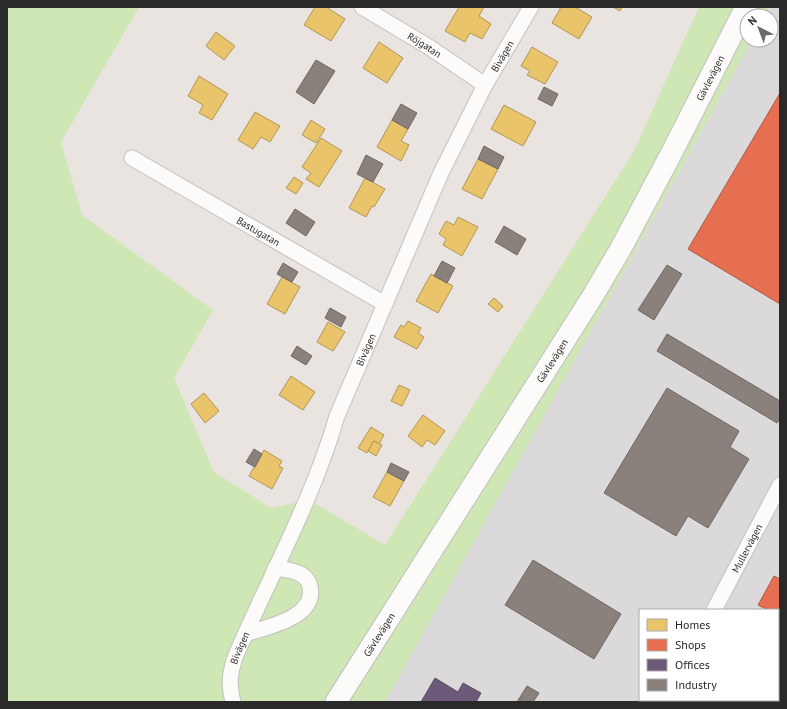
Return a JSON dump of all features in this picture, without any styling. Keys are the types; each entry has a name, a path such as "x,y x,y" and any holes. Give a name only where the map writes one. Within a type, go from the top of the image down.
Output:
{"main road":[{"name":"Gävlevägen","path":"336,702 617,255 670,156 746,7"}],"street":[{"name":"Röjgatan","path":"362,7 429,47 485,85"},
{"name":"Bivägen","path":"233,702 230,692 230,671 245,634 302,509 328,446 337,416 441,173 485,85 531,7"},
{"name":"Bastugatan","path":"132,158 385,304"},
{"name":"Mullervägen","path":"715,609 780,485"},
{"path":"245,634 287,620 302,611 310,602 312,594 310,583 304,576 295,571 275,568"}],"shaded area":[{"path":"780,7 780,702 385,702 748,48 779,48 779,8 769,8"}],"green space":[{"path":"7,7 139,7 61,142 82,215 213,310 174,378 214,472 271,508 309,500 385,545 634,151 699,7 770,7 739,8 739,48 748,48 385,702 7,702"}],"building: Homes":[{"path":"315,7 326,7 345,19 331,41 304,25"},
{"path":"459,7 484,7 479,16 491,24 482,39 470,33 465,42 445,31"},
{"path":"561,7 575,7 592,17 579,39 552,23"},
{"path":"613,7 622,7 620,11"},
{"path":"216,32 235,46 224,60 206,46"},
{"path":"379,42 403,58 387,83 363,68"},
{"path":"532,47 558,62 545,84 527,75 530,71 521,66"},
{"path":"199,76 228,94 212,120 199,113 203,105 188,96"},
{"path":"504,105 536,122 523,146 491,129"},
{"path":"255,112 280,126 270,142 261,137 253,149 238,140"},
{"path":"311,120 325,129 316,143 302,135"},
{"path":"392,120 408,129 401,141 409,145 401,161 377,147"},
{"path":"321,138 342,151 319,187 306,179 311,173 302,167"},
{"path":"478,159 498,169 482,199 462,189"},
{"path":"294,177 303,183 296,194 286,188"},
{"path":"365,178 385,189 374,207 372,206 366,217 349,208"},
{"path":"458,217 478,227 462,256 443,245 446,239 439,234 446,221 454,225"},
{"path":"431,274 453,286 438,313 416,301"},
{"path":"282,277 300,287 285,314 267,304"},
{"path":"494,298 503,306 498,312 488,304"},
{"path":"408,321 421,328 418,333 424,337 417,349 394,337 401,325 404,327"},
{"path":"328,322 345,332 333,351 317,342"},
{"path":"291,376 315,392 303,410 279,395"},
{"path":"399,385 410,390 402,406 391,401"},
{"path":"204,393 219,411 205,423 191,404"},
{"path":"423,415 445,431 435,445 427,440 422,447 408,436"},
{"path":"371,427 384,435 379,444 374,441 367,453 358,448"},
{"path":"374,441 382,445 376,456 368,451"},
{"path":"264,450 282,461 279,466 283,468 272,489 249,476"},
{"path":"387,472 404,481 390,506 373,497"}],"building: Shops":[{"path":"780,93 780,304 688,249"},
{"path":"774,576 780,579 780,617 779,609 766,609 758,605"}],"building: Offices":[{"path":"435,678 458,692 463,683 481,693 476,702 421,702"}],"building: Industry":[{"path":"316,60 335,71 314,104 296,92"},
{"path":"544,87 558,94 552,106 538,99"},
{"path":"401,104 417,113 408,129 392,120"},
{"path":"484,146 504,157 498,169 478,159"},
{"path":"366,155 383,164 373,182 357,174"},
{"path":"295,209 315,222 306,236 286,223"},
{"path":"504,226 526,239 517,255 495,242"},
{"path":"442,261 455,268 447,283 434,276"},
{"path":"283,263 298,272 292,282 277,274"},
{"path":"667,265 682,274 654,320 638,310"},
{"path":"330,308 346,317 341,327 325,318"},
{"path":"667,334 780,401 780,418 777,423 657,351"},
{"path":"297,346 312,356 306,365 291,356"},
{"path":"667,388 739,431 730,447 749,459 708,528 688,516 676,536 604,493"},
{"path":"254,449 262,454 255,467 246,462"},
{"path":"391,463 409,472 404,481 387,472"},
{"path":"533,560 621,614 594,659 505,605"},
{"path":"527,686 539,693 533,702 517,702"}]}
